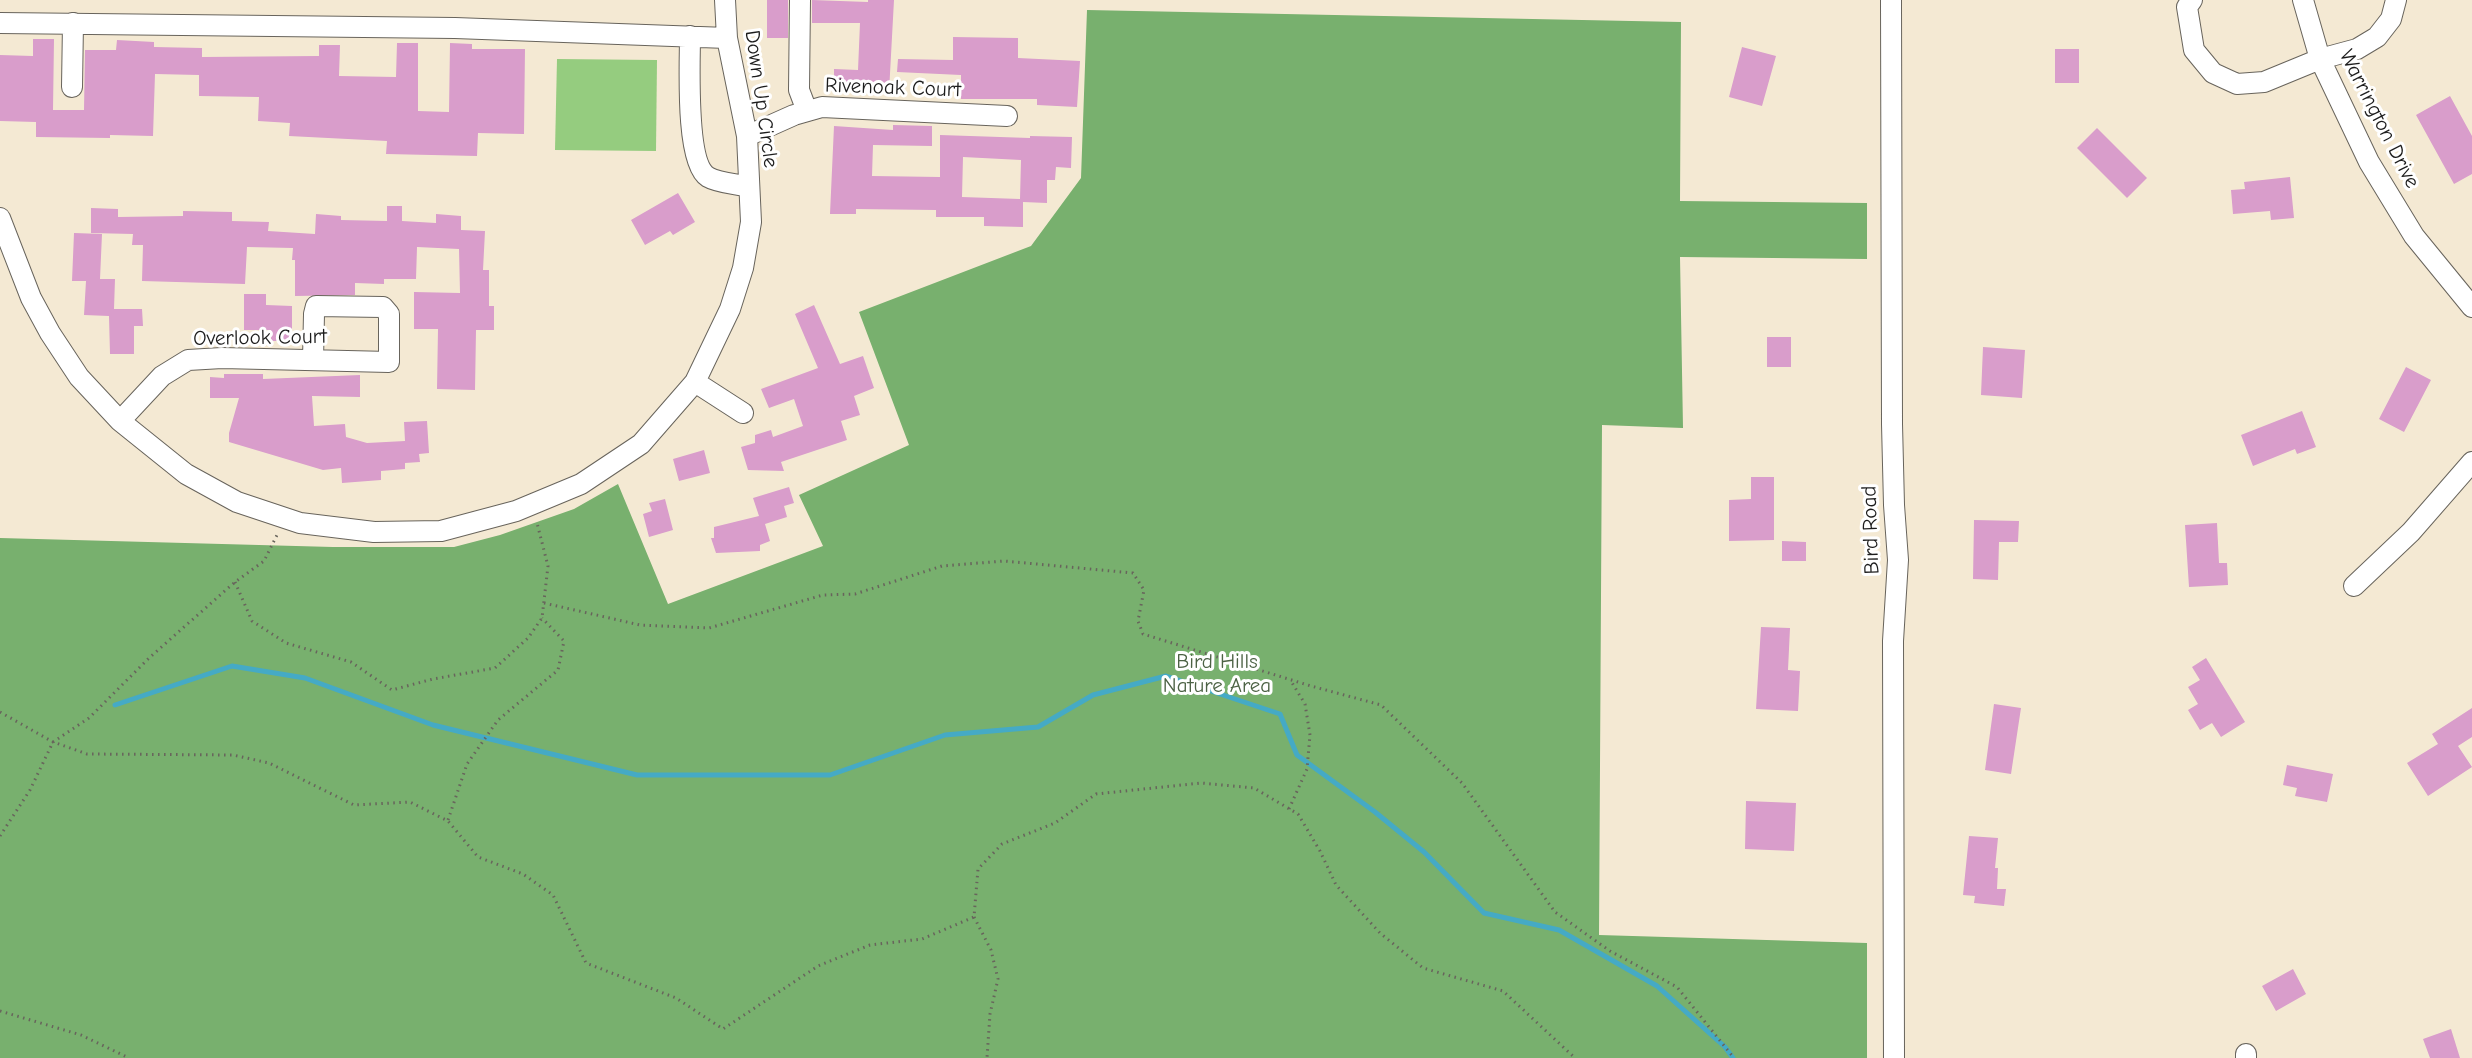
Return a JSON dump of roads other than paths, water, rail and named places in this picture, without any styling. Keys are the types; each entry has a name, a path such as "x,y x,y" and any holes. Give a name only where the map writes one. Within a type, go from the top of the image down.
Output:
{"street":[{"name":"Down Up Circle","path":"1,227 31,298 79,378 120,421 186,474 237,501 300,524 374,532 441,531 516,511 581,484 641,444 695,382 730,309 743,268 751,222 747,136 727,38 725,0"},
{"path":"800,0 799,90 807,111"},
{"name":"Bird Road","path":"1891,0 1892,424 1898,560 1893,641 1894,1058"},
{"path":"2192,0 2187,7 2194,50 2212,73 2237,84 2264,81 2320,59 2357,49 2378,37 2391,20 2396,0"},
{"name":"Warrington Drive","path":"2303,0 2320,59 2374,172 2414,236 2472,307"},
{"path":"0,23 455,28 727,38"},
{"path":"72,87 73,23"},
{"path":"690,36 688,78 692,132 701,169 708,177 749,187"},
{"name":"Rivenoak Court","path":"747,136 822,106 1007,116"},
{"name":"Overlook Court","path":"120,421 162,376 188,360 222,358 389,362 389,314 383,307 316,306 313,360"},
{"path":"695,382 743,413"},
{"path":"2354,586 2411,532 2472,462"}],"waterway":[{"path":"115,705 232,666 305,678 433,725 637,775 830,775 945,735 1038,727 1093,695 1166,676 1280,714 1297,755 1375,812 1424,852 1484,913 1559,930 1657,986 1725,1047 1733,1058"}],"park label":[{"name":"Bird Hills Nature Area","path":"1217,674"}]}
